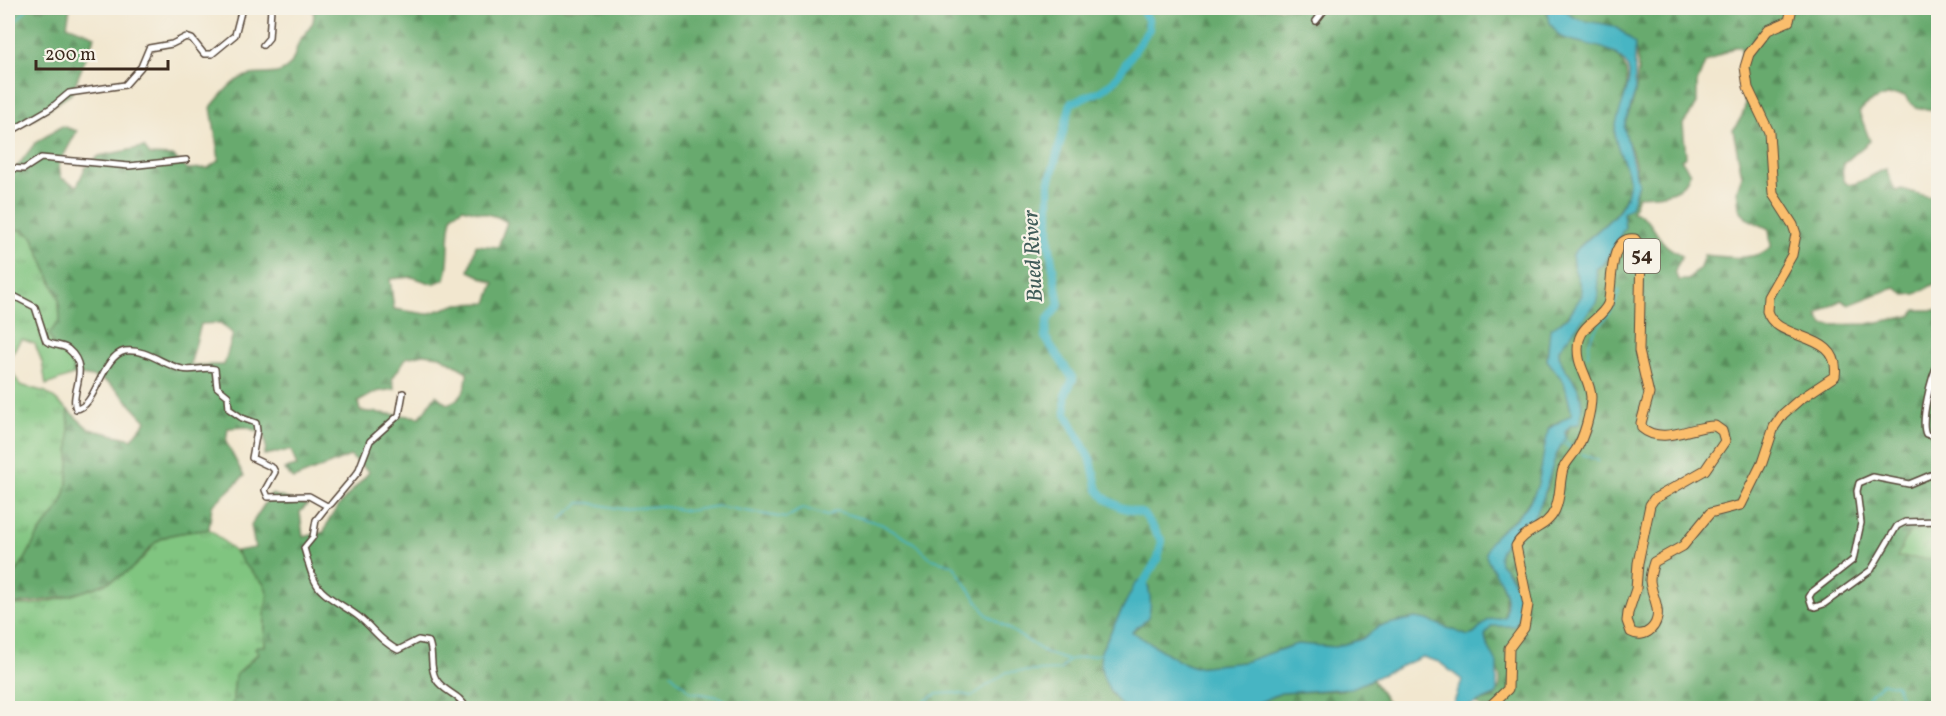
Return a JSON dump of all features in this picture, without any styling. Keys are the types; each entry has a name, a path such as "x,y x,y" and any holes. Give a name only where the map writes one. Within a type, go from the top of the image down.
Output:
{"highway":[{"name":"54","path":"1488,708 1508,689 1509,648 1524,628 1526,618 1527,594 1516,546 1525,535 1550,520 1558,504 1564,468 1576,450 1591,396 1580,366 1580,338 1606,308 1612,266 1618,251 1627,240 1635,239 1641,252 1639,351 1649,394 1641,423 1642,428 1655,434 1668,435 1713,426 1719,427 1725,441 1705,470 1654,499 1650,505 1639,558 1636,590 1627,621 1631,632 1640,635 1650,632 1658,613 1650,583 1654,562 1683,546 1710,513 1741,505 1762,463 1774,427 1783,414 1799,399 1834,376 1834,363 1824,346 1776,324 1767,311 1768,297 1792,255 1796,234 1793,225 1773,194 1769,132 1748,88 1745,67 1749,54 1768,30 1789,21 1792,8"}],"street":[{"path":"8,133 51,108 69,93 125,85 141,67 152,46 172,44 186,37 192,39 204,54 212,54 235,35 242,8"},
{"path":"263,45 269,39 271,8"},
{"path":"1316,21 1326,8"},
{"path":"8,168 24,169 41,158 129,166 186,160"},
{"path":"8,293 35,307 46,341 64,347 75,357 80,382 74,404 76,409 86,404 114,357 126,351 148,355 183,369 212,368 217,372 217,387 228,396 229,409 242,418 256,423 257,431 252,458 273,468 275,472 266,490 266,496 309,496 327,506"},
{"path":"1938,364 1934,372 1923,425 1926,434 1938,438"},
{"path":"403,393 399,415 370,441 357,472 316,520 313,537 304,548 322,592 332,597 343,608 359,616 382,642 398,650 418,639 429,642 435,677 444,690 457,697 466,708"},
{"path":"1938,472 1930,473 1909,484 1873,477 1859,483 1857,491 1862,523 1853,560 1812,592 1809,597 1812,606 1824,604 1871,570 1897,526 1905,522 1938,520"}],"green space":[{"path":"8,8 70,8 67,25 95,36 71,94 8,135"},
{"path":"313,8 1547,8 1547,14 1564,39 1609,50 1618,56 1624,65 1627,76 1626,90 1615,131 1629,183 1628,191 1619,209 1572,256 1582,295 1550,338 1547,360 1564,381 1572,415 1550,426 1539,486 1522,512 1499,532 1488,547 1505,594 1505,617 1488,620 1474,634 1468,636 1427,620 1415,618 1380,626 1362,639 1335,647 1297,644 1244,662 1195,667 1179,661 1132,632 1147,619 1149,587 1125,603 1101,651 1100,662 1110,692 1124,708 232,708 235,676 259,653 255,648 257,646 265,646 265,613 268,594 264,584 243,563 236,551 255,548 251,525 271,494 307,505 300,512 303,537 324,532 338,507 369,472 350,456 293,479 284,469 297,466 291,450 264,455 266,448 264,434 246,427 228,428 226,442 244,476 212,506 209,529 174,534 161,539 131,569 115,579 85,591 54,599 8,604 8,581 20,567 64,497 69,466 68,410 89,429 132,439 146,421 115,388 98,379 73,375 70,356 64,350 54,347 49,334 60,320 59,299 32,236 22,230 8,229 8,179 35,143 62,126 77,131 59,164 61,178 77,186 85,168 99,156 144,147 150,155 173,156 188,169 208,168 219,160 211,107 227,89 241,78 280,72 290,65 299,42 312,25","holes":["463,208 498,217 507,222 498,247 476,245 469,271 494,283 487,303 458,304 427,314 394,309 390,279 412,277 433,284 445,279 453,214","220,323 233,334 224,365 190,365 201,324","424,354 440,356 467,372 463,392 457,399 447,404 436,395 420,417 360,411 358,402 376,392 395,389 392,379 406,358"]},
{"path":"1565,8 1938,8 1938,110 1919,108 1911,104 1905,96 1899,95 1886,96 1868,104 1859,112 1870,141 1843,164 1843,176 1850,184 1857,183 1886,169 1895,191 1902,189 1929,197 1938,190 1938,282 1916,294 1905,295 1895,287 1849,305 1841,300 1817,315 1823,325 1867,324 1911,316 1916,310 1938,310 1938,708 1482,708 1476,703 1494,696 1499,689 1499,673 1488,646 1486,631 1492,626 1515,626 1519,614 1520,600 1517,587 1511,575 1499,561 1501,549 1536,513 1548,487 1554,455 1571,425 1579,424 1582,409 1581,398 1578,388 1563,364 1559,348 1598,297 1596,268 1604,264 1625,227 1623,213 1634,200 1636,192 1636,166 1624,130 1637,82 1638,64 1635,48 1625,35 1616,30 1569,14","holes":["1734,47 1741,47 1739,72 1745,107 1733,130 1742,176 1737,190 1739,208 1746,218 1769,229 1771,247 1765,252 1748,257 1704,255 1700,268 1688,280 1678,280 1675,271 1682,256 1662,241 1644,217 1632,212 1638,196 1669,193 1687,181 1690,173 1681,159 1686,156 1683,124 1697,104 1697,83 1705,63"]},
{"path":"8,229 22,230 32,236 59,299 61,348 73,361 73,375 46,385 42,362 35,344 21,339 8,360"},
{"path":"8,364 20,385 46,392 68,410 69,466 61,503 38,535 20,567 8,581"},
{"path":"1938,526 1938,559 1897,557 1909,532"},
{"path":"209,529 252,570 268,594 265,611 265,646 235,676 232,708 8,708 8,604 41,603 79,593 132,567 161,539 174,534"},
{"path":"1373,680 1391,708 1247,708 1281,693 1341,690"}],"water":[{"path":"1547,8 1565,8 1573,17 1612,26 1635,44 1635,93 1624,127 1638,183 1631,207 1623,213 1625,227 1604,264 1596,269 1599,293 1596,303 1559,349 1563,365 1578,388 1581,398 1582,409 1579,424 1571,425 1565,432 1566,438 1556,456 1544,496 1534,516 1506,543 1499,556 1500,563 1515,584 1520,610 1515,626 1492,626 1485,635 1486,642 1497,663 1497,694 1465,708 1452,708 1462,680 1439,662 1422,657 1352,688 1281,693 1246,708 1124,708 1105,682 1101,668 1101,651 1135,584 1145,578 1150,598 1149,614 1147,619 1132,632 1179,661 1195,667 1244,662 1297,644 1335,647 1362,639 1380,626 1415,618 1427,620 1468,636 1474,634 1488,620 1505,617 1506,595 1489,563 1486,552 1492,540 1523,511 1533,496 1540,476 1548,429 1572,414 1564,382 1547,360 1550,329 1568,317 1582,295 1573,264 1573,254 1615,214 1626,197 1629,187 1627,170 1618,148 1615,131 1628,85 1628,67 1616,54 1608,50 1559,36 1550,23"}],"waterway":[{"path":"8,29 28,8"},
{"name":"Bued River","path":"1141,8 1148,19 1149,29 1114,81 1101,91 1071,103 1049,184 1049,243 1059,305 1048,319 1045,337 1073,379 1065,395 1066,414 1091,461 1098,490 1106,499 1120,507 1144,514 1162,541 1158,558 1141,587"},
{"path":"1588,356 1592,337 1616,302 1619,290"},
{"path":"1565,440 1573,447"},
{"path":"1562,443 1572,449"},
{"path":"1582,454 1598,461"},
{"path":"560,520 579,503 621,509 661,506 687,511 718,506 786,518 803,508 827,516 836,511 881,524 914,543 932,559 953,565 987,615 1048,654 1067,660 1101,654"},
{"path":"912,708 937,694 955,693 972,696 1007,672 1060,670 1068,661"},
{"path":"671,674 691,692 719,697 733,704 749,703 759,708"},
{"path":"1857,708 1882,683 1896,685 1904,703"}]}
